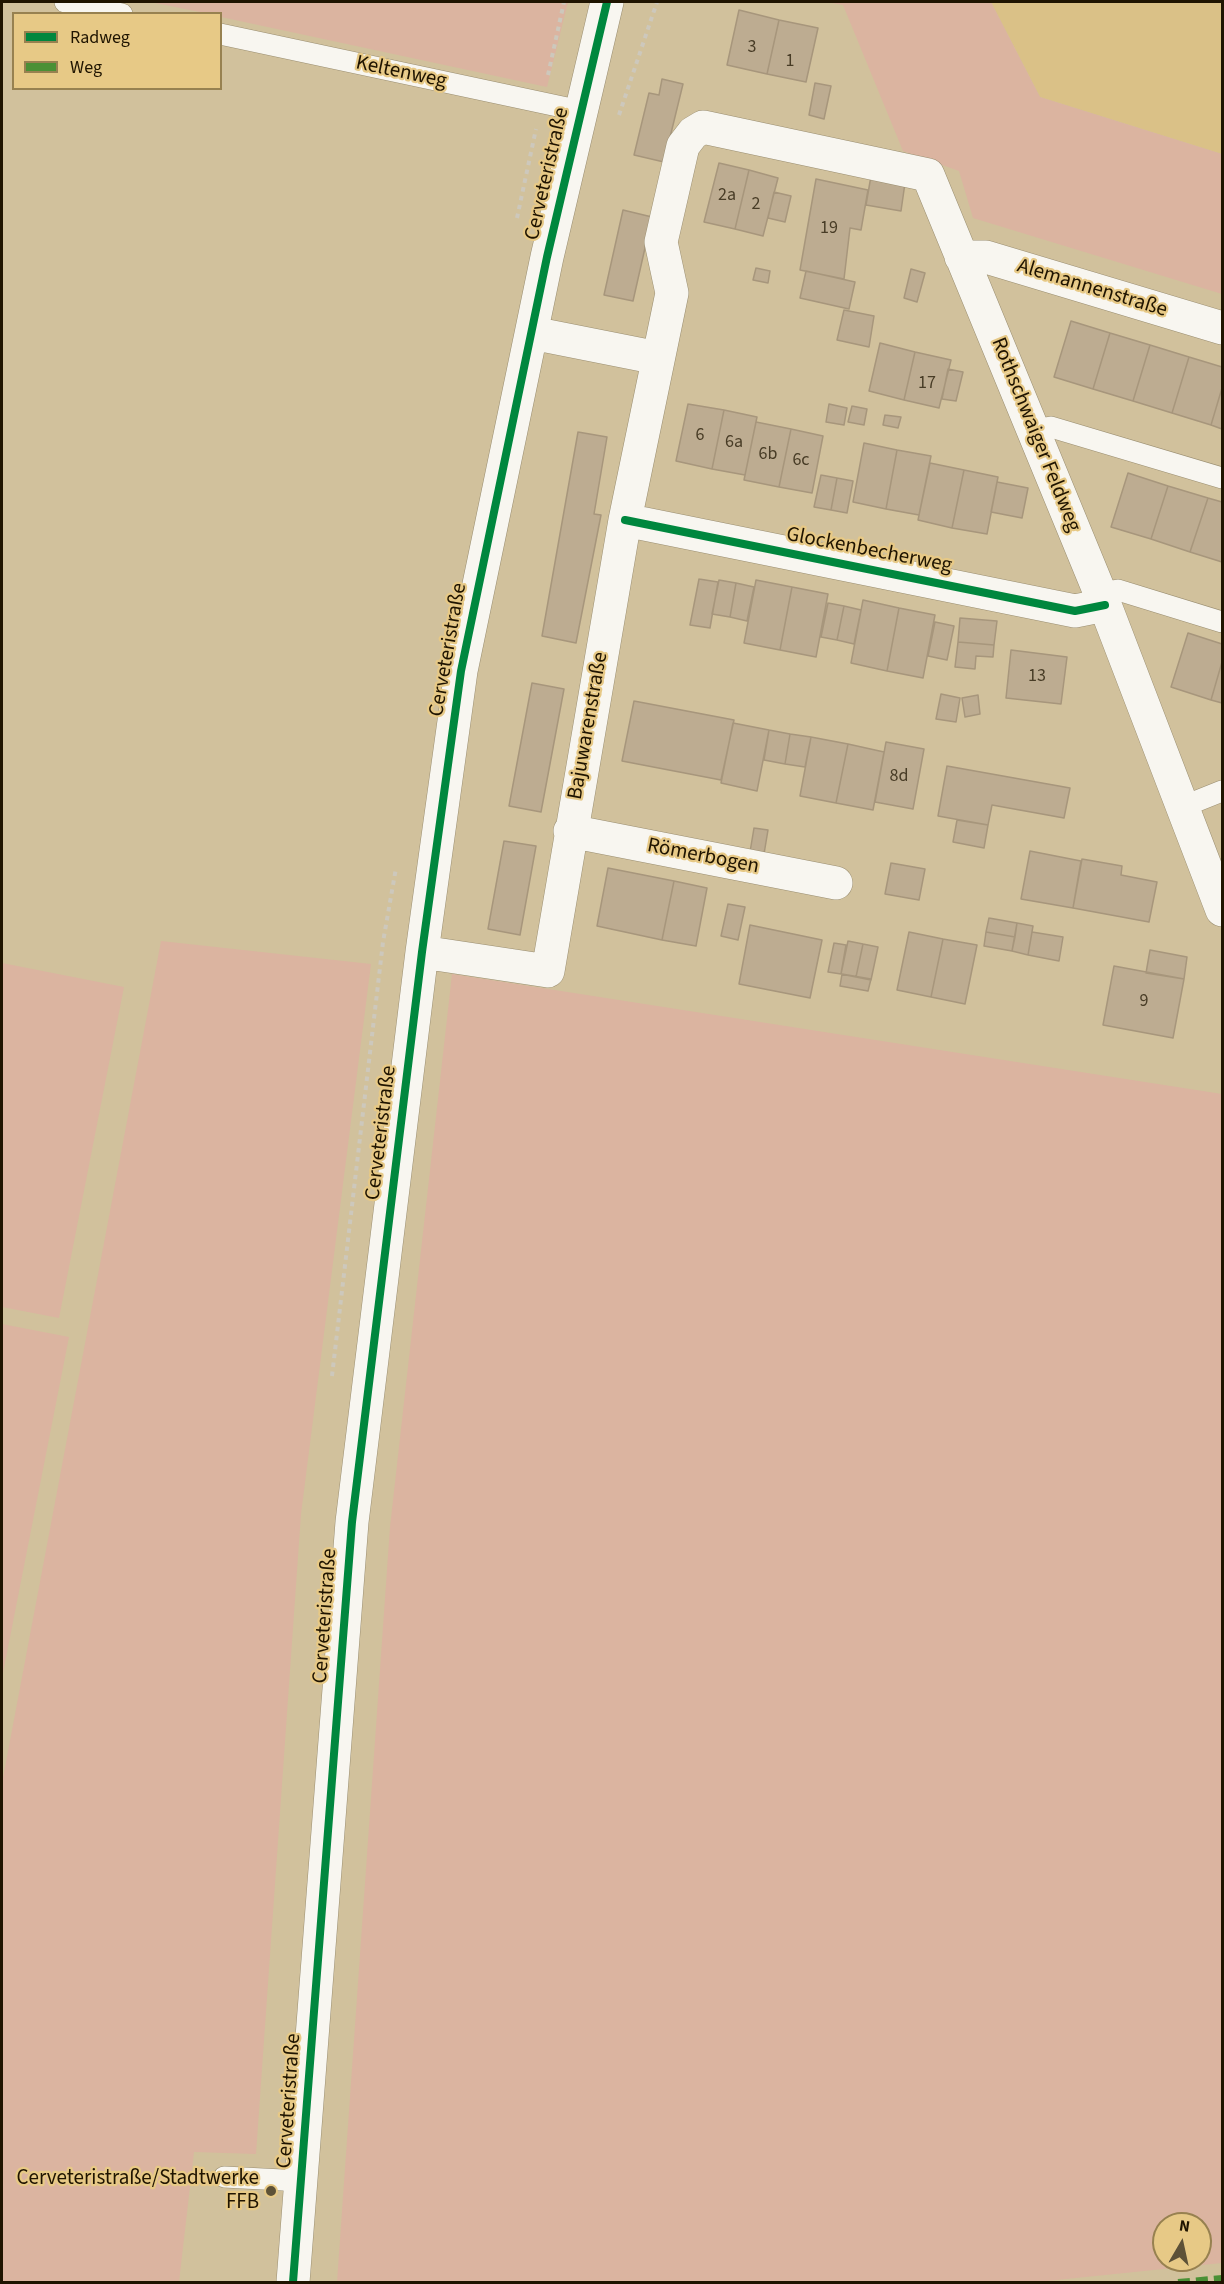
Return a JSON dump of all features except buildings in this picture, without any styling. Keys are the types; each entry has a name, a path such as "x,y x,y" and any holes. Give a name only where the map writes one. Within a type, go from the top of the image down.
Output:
{"street":[{"name":"Cerveteristraße","path":"292,2283 302,2181 352,1522 422,952 461,671 547,257 607,2"},
{"name":"Rothschwaiger Feldweg","path":"703,127 928,176 1102,599 1222,910"},
{"name":"Bajuwarenstraße","path":"422,952 548,971 570,831 625,520 672,293 662,242 683,146 693,133 703,127"},
{"name":"Alemannenstraße","path":"961,257 986,257 1222,328"},
{"path":"532,333 658,358"},
{"name":"Glockenbecherweg","path":"625,520 1075,611 1102,599"},
{"name":"Römerbogen","path":"570,831 836,883"}],"lane":[{"path":"65,2 112,12"},
{"name":"Keltenweg","path":"222,34 581,111"},
{"path":"1033,430 1051,427 1222,478"},
{"path":"1102,599 1119,590 1222,622"},
{"path":"1182,807 1222,791"},
{"path":"224,2177 302,2181"}],"path":[{"path":"616,123 657,2"}],"shaded area":[{"path":"150,2 568,2 547,87 222,17 222,12 200,12"},
{"path":"826,2 991,2 1040,97 1222,154 1222,294 973,218 959,171 903,151 843,5"},
{"path":"991,2 1222,2 1222,154 1040,97"},
{"path":"161,941 371,964 301,1514 256,2154 194,2152 179,2282 2,2282 2,1783"},
{"path":"2,963 124,987 59,1318 2,1307"},
{"path":"452,974 1222,1094 1222,2263 1212,2264 1212,2212 1152,2212 1152,2270 1037,2282 337,2282 390,1527"},
{"path":"2,1324 69,1337 2,1678"}],"marked path":[{"path":"1178,2282 1222,2278"}],"cycle path":[{"path":"293,2282 352,1522 422,952 461,671 547,257 607,2"},
{"path":"625,520 1075,611 1105,605"}],"place":[{"name":"Cerveteristraße/Stadtwerke FFB","path":"271,2191"}]}
